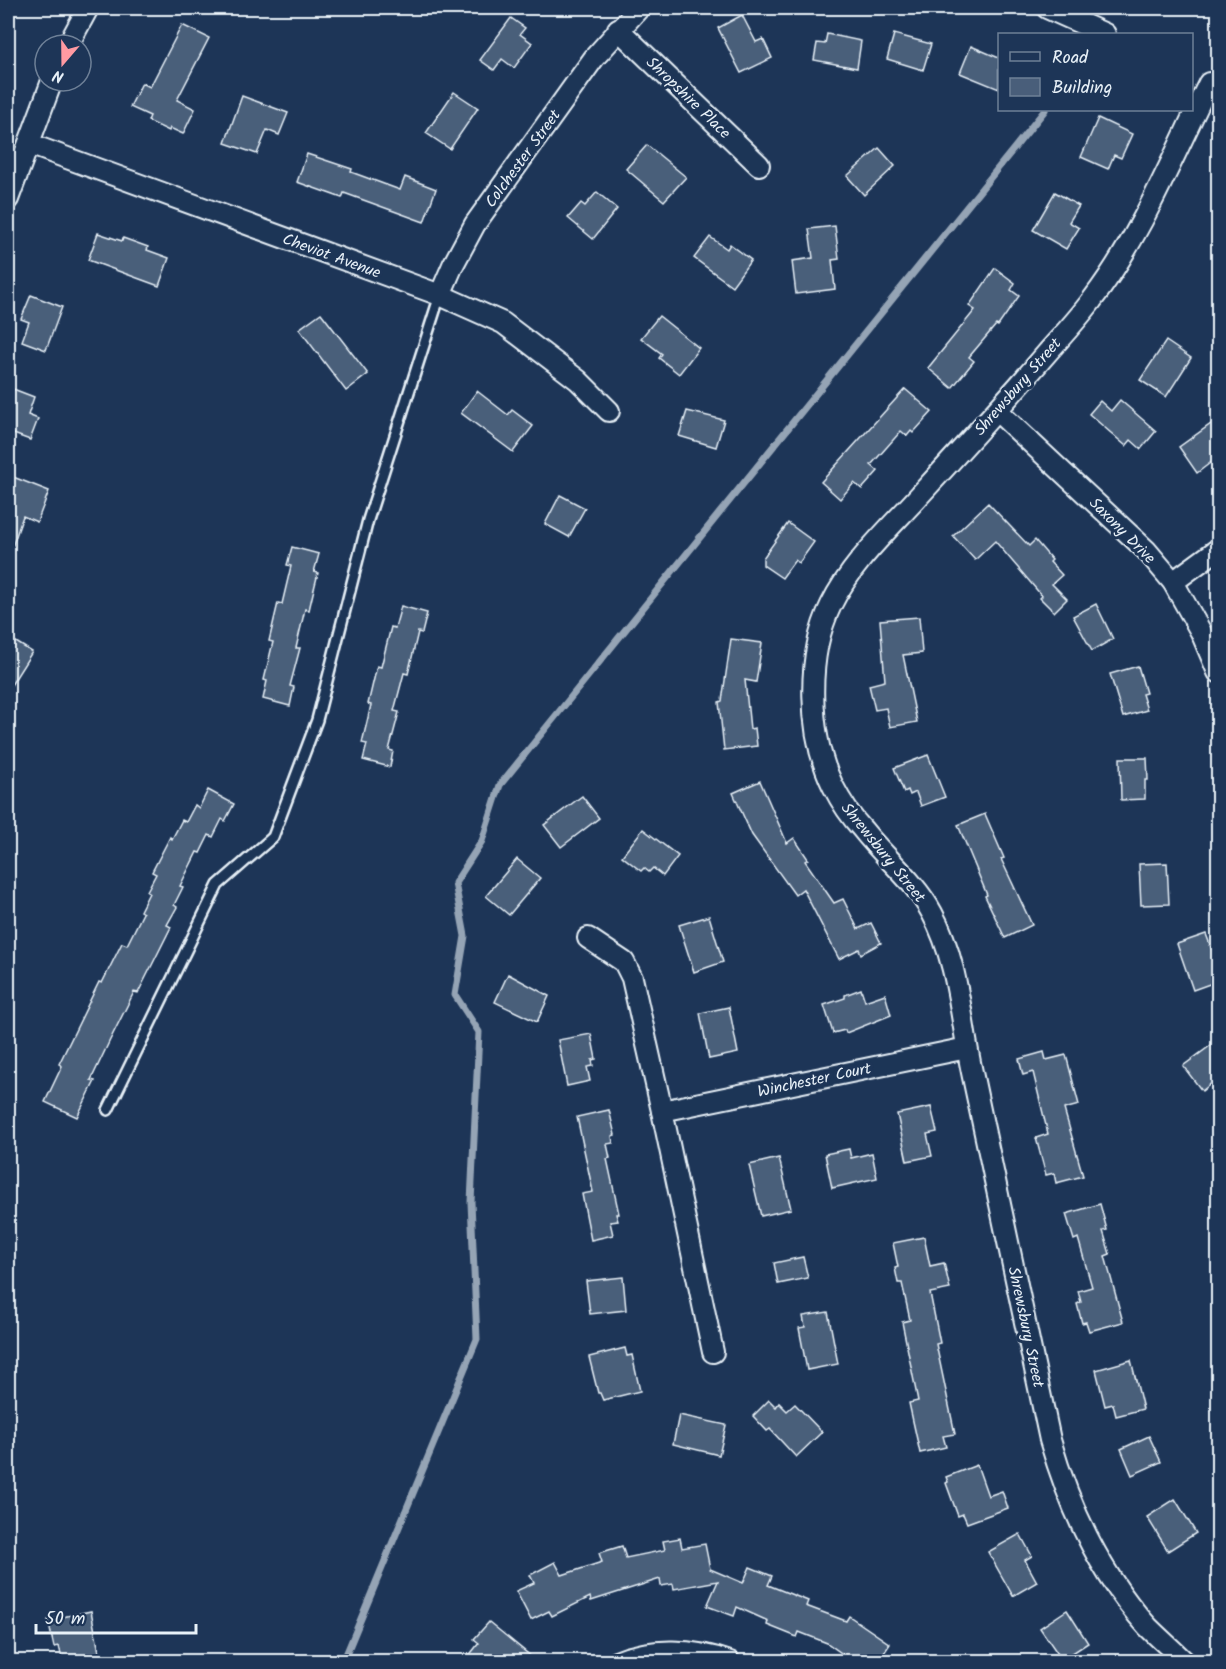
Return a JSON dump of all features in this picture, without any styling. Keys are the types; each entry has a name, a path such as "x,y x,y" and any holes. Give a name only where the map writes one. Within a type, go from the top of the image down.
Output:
{"street":[{"path":"74,33 88,8"},
{"name":"Colchester Street","path":"440,295 474,224 580,77 618,29 639,8"},
{"path":"1047,8 1103,33"},
{"name":"Shropshire Place","path":"618,29 759,165"},
{"name":"Shrewsbury Street","path":"1193,110 1206,82"},
{"path":"8,200 48,93"},
{"name":"Shrewsbury Street","path":"1185,1662 1149,1627 1117,1588 1094,1551 1073,1510 1060,1477 1050,1440 952,969 933,914 920,893 857,824 831,783 815,724 813,681 822,627 844,581 997,411 1093,299 1118,261 1146,211 1193,111"},
{"name":"Cheviot Avenue","path":"29,144 440,295 503,322 579,380 609,411"},
{"name":"Saxony Drive","path":"997,411 1146,550 1173,582 1201,632 1218,672"},
{"path":"1173,582 1218,549"},
{"path":"588,938 624,962 632,978 713,1352"},
{"name":"Winchester Court","path":"662,1111 967,1048"},
{"path":"616,1662 630,1656 655,1652 689,1652 715,1656 730,1662"}],"lane":[{"path":"108,1110 218,885 273,837 317,720 368,520 440,295"}],"building":[{"path":"742,15 756,42 763,39 772,58 741,73 718,28"},
{"path":"511,18 525,28 520,34 532,43 514,68 502,59 494,70 480,60"},
{"path":"182,25 209,38 177,100 195,109 183,134 170,128 169,131 148,121 150,116 130,107 142,83 150,87"},
{"path":"827,34 861,41 857,68 814,60 817,43 825,44"},
{"path":"894,34 931,44 923,70 887,59"},
{"path":"971,46 998,58 998,89 960,73"},
{"path":"454,92 478,108 450,149 426,133"},
{"path":"242,96 288,113 279,135 267,130 257,154 225,143"},
{"path":"1098,118 1132,134 1121,158 1114,155 1108,169 1081,157"},
{"path":"647,145 686,177 664,201 626,169"},
{"path":"879,148 895,166 864,195 847,176"},
{"path":"307,154 352,169 351,172 400,190 405,177 436,189 424,222 344,193 342,198 297,182"},
{"path":"597,192 617,209 593,239 568,218 581,203 585,206"},
{"path":"1055,192 1079,206 1069,222 1079,228 1066,249 1033,230"},
{"path":"835,226 839,259 832,260 835,289 796,294 792,261 813,258 809,229"},
{"path":"98,233 122,241 123,238 169,258 159,286 88,260"},
{"path":"710,237 727,249 730,244 751,260 732,286 694,258"},
{"path":"995,268 1015,283 1011,290 1019,296 998,326 996,325 969,357 974,361 952,388 928,368 975,310 969,306"},
{"path":"31,295 62,307 46,350 22,341 29,322 21,319"},
{"path":"321,313 368,374 346,391 299,329"},
{"path":"659,316 699,348 679,374 659,358 662,354 641,338"},
{"path":"1166,341 1191,358 1166,397 1140,380"},
{"path":"8,387 34,397 28,415 38,419 30,440 8,432"},
{"path":"905,389 932,412 913,433 911,431 907,436 901,431 871,465 878,471 862,489 854,483 840,499 821,482"},
{"path":"477,391 508,415 512,410 533,426 513,452 461,413"},
{"path":"1120,400 1156,431 1141,449 1131,440 1126,446 1089,414 1100,401 1111,411"},
{"path":"687,411 724,420 716,447 679,436"},
{"path":"1218,419 1218,457 1197,473 1179,447"},
{"path":"8,475 49,491 37,522 23,516 10,553 8,552"},
{"path":"560,495 585,508 569,537 545,524"},
{"path":"988,503 1029,546 1035,540 1062,575 1052,584 1067,599 1054,612 1040,598 1042,596 995,541 975,560 953,536"},
{"path":"788,523 814,542 799,563 795,560 782,578 763,565 763,558"},
{"path":"292,547 319,554 314,572 318,573 309,610 305,609 296,648 300,648 290,686 294,687 290,706 263,699 267,681 264,680 273,642 269,641 278,603 282,604 291,566 287,565"},
{"path":"1096,604 1113,639 1092,651 1073,616"},
{"path":"401,606 427,613 422,633 418,632 408,674 404,673 394,711 399,712 389,750 393,751 390,767 363,760 367,744 362,743 377,666 381,667 391,627 395,628"},
{"path":"919,617 922,653 903,655 917,722 890,727 886,708 875,710 869,685 885,681 880,620"},
{"path":"8,637 32,652 8,690"},
{"path":"731,639 762,643 756,682 745,680 750,729 755,728 757,746 724,750 719,702 722,701"},
{"path":"1138,666 1146,693 1142,694 1147,710 1123,717 1110,674"},
{"path":"928,755 945,797 921,806 916,792 910,795 908,790 904,792 894,768"},
{"path":"1120,758 1147,758 1148,780 1145,780 1145,799 1121,800"},
{"path":"760,781 787,843 794,838 808,859 805,861 834,903 843,899 858,929 871,923 881,943 861,954 859,949 839,959 803,889 795,895 752,835 733,793"},
{"path":"208,790 234,804 225,821 222,819 213,837 209,835 200,853 197,852 180,886 183,887 174,905 177,907 167,925 171,927 138,993 134,992 110,1040 91,1080 95,1081 77,1117 45,1102 62,1066 59,1064 99,982 102,983 122,943 127,945 143,913 140,911 156,874 152,872 170,837 172,839 182,820 186,822 195,805 199,808"},
{"path":"582,796 599,818 561,847 544,825"},
{"path":"985,814 1004,858 1001,859 1032,925 1005,938 985,896 987,895 958,825"},
{"path":"643,829 678,856 663,876 653,868 649,872 644,868 641,871 622,856"},
{"path":"517,859 540,878 509,915 486,896"},
{"path":"1167,863 1169,904 1141,905 1139,864"},
{"path":"709,916 723,962 694,972 679,925"},
{"path":"1206,934 1214,955 1218,954 1218,981 1193,990 1177,944"},
{"path":"508,974 549,996 537,1022 495,1002"},
{"path":"861,989 865,1001 885,994 891,1015 846,1033 845,1030 833,1033 824,1005 845,998 845,995"},
{"path":"729,1007 738,1053 709,1059 700,1013"},
{"path":"591,1034 596,1059 592,1060 593,1066 587,1067 590,1081 567,1086 558,1040"},
{"path":"1218,1040 1218,1078 1202,1091 1183,1066"},
{"path":"1044,1052 1046,1060 1066,1055 1079,1105 1064,1109 1083,1176 1056,1183 1054,1173 1046,1175 1036,1138 1048,1134 1033,1072 1023,1075 1019,1059"},
{"path":"931,1107 937,1132 927,1134 932,1156 907,1161 897,1114"},
{"path":"609,1110 615,1135 612,1136 613,1143 607,1144 610,1158 607,1159 619,1214 616,1214 618,1221 610,1222 613,1235 591,1240 582,1194 593,1192 577,1117"},
{"path":"849,1149 851,1158 872,1153 877,1178 832,1188 825,1154"},
{"path":"779,1158 791,1209 761,1216 749,1165"},
{"path":"1100,1204 1107,1230 1103,1231 1110,1254 1105,1256 1123,1322 1089,1331 1086,1322 1082,1323 1077,1304 1081,1302 1078,1291 1092,1287 1078,1238 1074,1240 1066,1214"},
{"path":"924,1237 930,1266 944,1263 950,1289 930,1293 940,1343 936,1344 955,1434 943,1436 946,1447 920,1453 909,1403 918,1401 902,1322 910,1320 902,1283 898,1283 895,1268 898,1267 893,1243"},
{"path":"803,1257 808,1278 778,1284 774,1263"},
{"path":"623,1277 626,1310 590,1314 586,1281"},
{"path":"828,1312 838,1364 807,1370 799,1328 805,1327 803,1316"},
{"path":"625,1348 627,1356 632,1355 640,1391 603,1400 598,1393 589,1357"},
{"path":"1131,1360 1143,1409 1116,1416 1113,1404 1105,1406 1096,1370"},
{"path":"769,1400 776,1407 779,1403 787,1411 795,1404 822,1432 796,1457 770,1429 767,1431 753,1416"},
{"path":"679,1415 726,1425 719,1455 673,1444"},
{"path":"1149,1436 1161,1462 1132,1475 1121,1449"},
{"path":"977,1465 988,1496 1002,1491 1008,1508 967,1523 963,1514 958,1516 946,1477"},
{"path":"1175,1499 1196,1533 1168,1551 1147,1517"},
{"path":"1020,1534 1032,1556 1025,1560 1037,1582 1013,1596 988,1552"},
{"path":"680,1538 682,1548 705,1544 710,1569 743,1583 750,1567 772,1576 768,1585 808,1601 806,1606 846,1621 849,1616 890,1644 878,1662 854,1662 827,1643 799,1632 797,1637 767,1625 768,1621 737,1607 734,1616 707,1606 718,1581 674,1589 673,1584 661,1586 660,1579 591,1601 590,1597 552,1616 549,1611 531,1620 516,1591 534,1583 530,1575 555,1562 562,1575 602,1562 599,1553 622,1546 626,1558 665,1550 663,1541"},
{"path":"1067,1610 1088,1643 1062,1660 1040,1628"},
{"path":"91,1611 101,1662 63,1662 59,1646 54,1647 48,1620"},
{"path":"489,1622 538,1662 464,1662 479,1643 474,1639"}],"waterway":[{"path":"343,1662 477,1339 471,1202 479,1032 455,995 465,936 455,883 482,841 500,785 1044,111"}]}
